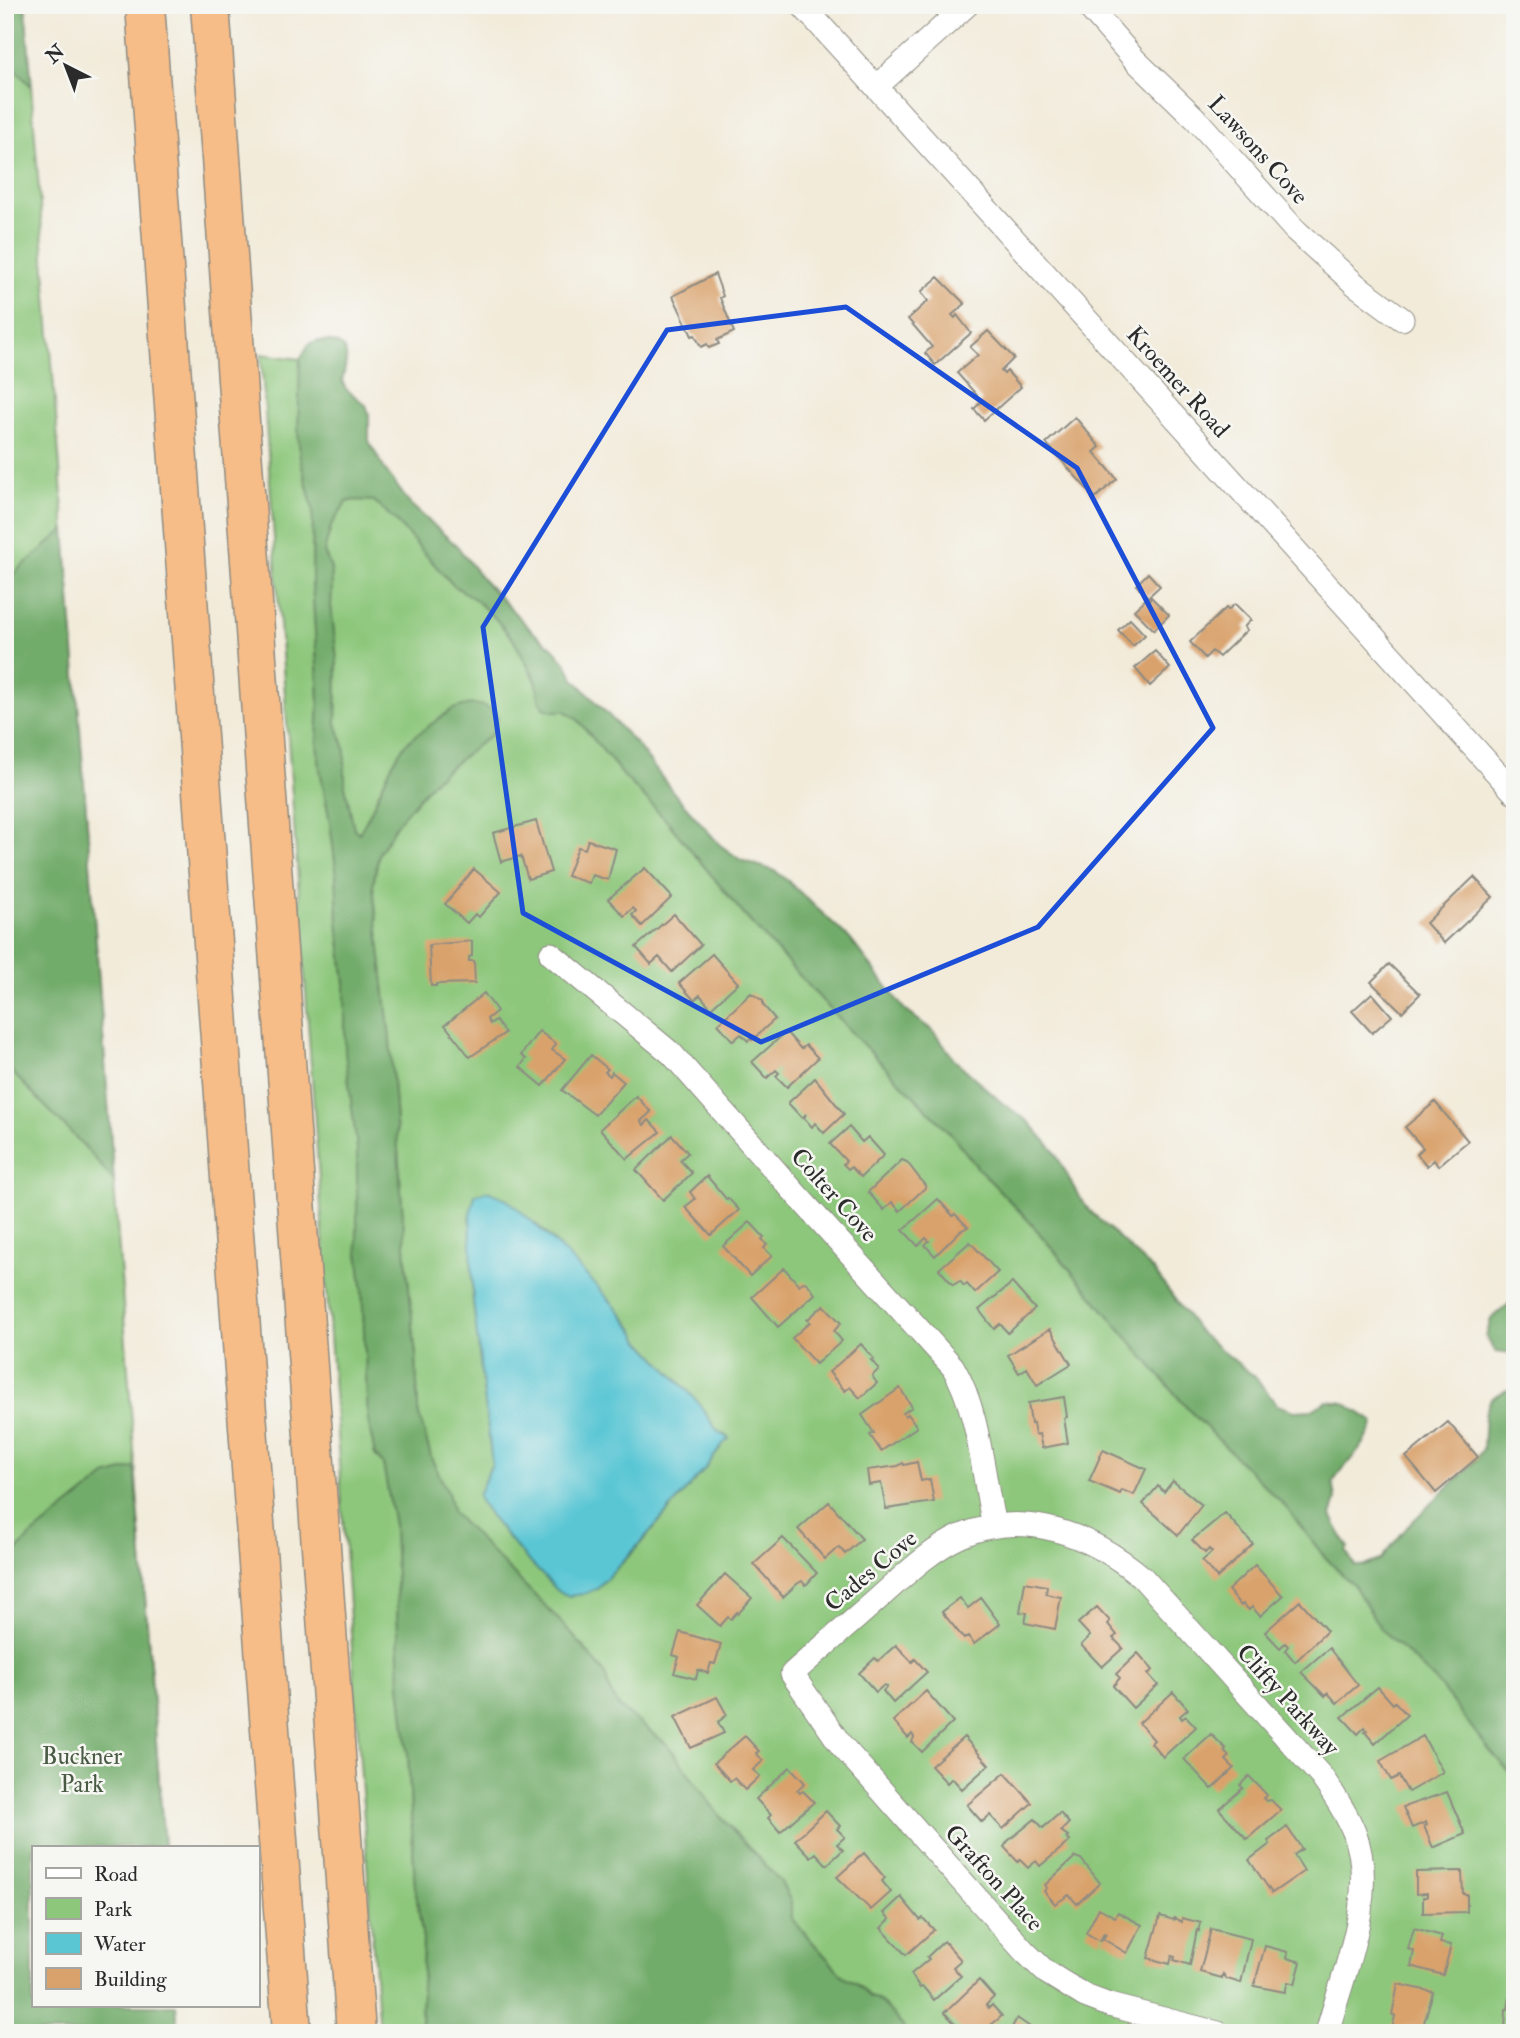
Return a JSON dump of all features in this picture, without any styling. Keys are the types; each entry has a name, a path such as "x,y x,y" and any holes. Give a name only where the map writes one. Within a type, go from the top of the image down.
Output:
{"highway":[{"path":"145,5 292,2033"},
{"path":"210,5 355,2033"}],"street":[{"name":"Kroemer Road","path":"802,5 1515,793"},
{"path":"876,87 967,5"},
{"name":"Lawsons Cove","path":"1087,5 1135,60 1196,119 1302,236 1356,285 1402,319"},
{"name":"Colter Cove","path":"551,954 672,1054 953,1367 963,1384 975,1426 994,1525"},
{"name":"Cades Cove","path":"792,1674 929,1554 960,1536 994,1525"},
{"name":"Clifty Parkway","path":"994,1525 1036,1526 1070,1533 1097,1544 1122,1559 1142,1577 1221,1664 1335,1795 1355,1833 1360,1861 1362,1903 1327,2033"},
{"name":"Grafton Place","path":"792,1674 841,1745 947,1866 1046,1972 1085,1996 1109,2005 1217,2033"}],"highlighted area":[{"path":"846,307 1077,468 1213,728 1038,927 761,1042 523,913 483,627 667,330"}],"green space":[{"name":"Buckner Park","path":"5,5 25,5 164,1846 32,1846 32,2007 176,2007 178,2033 5,2033"},
{"path":"5,5 25,5 32,87 5,59"},
{"path":"317,341 336,343 345,350 346,363 342,381 346,389 366,405 369,414 369,441 384,468 410,504 457,546 484,581 533,632 553,648 566,663 574,679 637,745 673,792 720,845 741,860 775,871 850,939 905,1010 933,1031 955,1060 1001,1102 1029,1122 1053,1149 1089,1210 1153,1270 1200,1333 1255,1377 1277,1405 1294,1411 1312,1410 1327,1401 1344,1403 1374,1422 1361,1447 1333,1482 1336,1499 1331,1516 1355,1566 1364,1566 1380,1560 1409,1525 1473,1463 1483,1449 1485,1414 1491,1398 1507,1390 1515,1390 1515,1778 1491,1752 1435,1680 1381,1629 1355,1587 1324,1556 1284,1505 1188,1409 1029,1221 978,1168 952,1135 853,1034 745,916 667,821 623,775 578,720 565,711 544,708 539,699 536,680 513,639 495,618 475,599 453,585 395,520 374,501 346,502 331,526 324,552 331,569 331,605 337,661 336,724 345,749 345,786 354,829 359,833 397,756 414,737 451,710 464,706 489,708 497,718 493,733 434,780 398,822 379,853 373,885 390,1040 416,1355 418,1411 432,1460 448,1493 453,1513 589,1654 605,1674 610,1692 619,1707 668,1745 719,1815 781,1882 791,1902 791,1918 843,1976 889,2010 908,2033 421,2033 423,1939 415,1887 408,1754 400,1684 394,1525 383,1464 375,1455 368,1420 362,1286 357,1243 357,1148 345,1052 345,983 338,922 336,869 317,743 319,699 312,581 313,509 300,458 298,431 300,359 309,344"},
{"path":"261,354 300,359 300,458 313,509 312,581 319,699 317,743 336,869 338,922 345,983 346,1052 357,1148 357,1243 362,1286 368,1420 375,1455 383,1464 394,1525 400,1684 408,1754 415,1887 423,1939 421,2033 379,2033"},
{"path":"374,501 395,520 453,585 475,599 495,618 513,639 552,711 565,711 578,720 623,775 667,821 745,916 853,1034 952,1135 978,1168 1029,1221 1188,1409 1284,1505 1324,1556 1355,1587 1381,1629 1435,1680 1491,1752 1515,1778 1515,2033 908,2033 889,2010 843,1976 791,1918 791,1902 719,1815 668,1745 619,1707 610,1692 605,1674 589,1654 562,1623 452,1513 448,1493 432,1460 418,1411 416,1355 390,1040 373,885 379,853 398,822 434,780 493,733 417,737 409,742 378,794 369,819 359,833 354,829 345,786 345,749 336,724 337,661 331,605 331,569 324,552 331,526 346,502","holes":["470,1214 534,1223 541,1229 697,1401 717,1431 728,1437 705,1469 633,1552 596,1589 498,1526 478,1495 492,1464 473,1301"]},
{"path":"65,529 114,1181 5,1065 5,581"},
{"path":"1515,1299 1515,1354 1496,1352 1486,1337 1491,1319"},
{"path":"135,1467 164,1846 32,1846 32,2007 176,2007 178,2033 5,2033 5,1563 31,1536 106,1476"}],"water":[{"path":"487,1191 519,1209 579,1267 619,1311 639,1339 697,1401 717,1431 729,1439 633,1551 596,1589 584,1594 569,1596 558,1591 498,1526 478,1495 492,1464 473,1301 470,1214 475,1195"}],"building":[{"path":"715,274 723,296 720,298 734,332 717,340 719,344 709,348 707,344 701,347 695,335 692,336 673,296"},
{"path":"938,277 965,304 952,315 955,318 957,315 971,333 935,365 925,353 932,347 908,319 928,301 921,292"},
{"path":"988,331 1014,358 1001,371 1004,374 1007,371 1021,387 984,420 974,409 982,401 957,373 978,355 970,347"},
{"path":"1075,417 1100,447 1094,452 1117,479 1095,498 1046,443"},
{"path":"1148,573 1160,586 1148,597 1136,585"},
{"path":"1151,597 1169,615 1154,630 1134,610"},
{"path":"1235,604 1251,620 1244,627 1247,630 1219,657 1212,651 1205,658 1190,642 1226,608 1228,610"},
{"path":"1130,619 1145,635 1133,646 1118,630"},
{"path":"1155,651 1170,668 1150,686 1135,668"},
{"path":"536,821 551,872 528,879 521,856 501,862 493,833"},
{"path":"588,840 616,849 608,880 592,875 589,883 567,876 578,847 585,849"},
{"path":"645,868 672,897 642,926 632,915 636,911 633,908 624,916 608,899"},
{"path":"474,869 501,892 479,917 475,914 467,923 445,904"},
{"path":"1474,877 1493,897 1444,943 1426,923"},
{"path":"674,914 701,945 672,972 659,957 651,964 636,947"},
{"path":"472,941 472,956 469,961 474,961 475,983 431,986 429,945"},
{"path":"712,954 738,983 711,1008 700,995 694,1000 679,983"},
{"path":"1389,964 1420,994 1402,1012 1371,982"},
{"path":"484,993 497,1011 487,1019 490,1024 495,1020 505,1033 470,1057 445,1025"},
{"path":"751,993 763,1001 763,1005 775,1019 752,1040 751,1038 748,1041 741,1034 733,1041 718,1024"},
{"path":"1372,993 1392,1016 1372,1033 1352,1011"},
{"path":"539,1031 556,1044 552,1050 565,1059 543,1086 520,1067 526,1059 521,1055"},
{"path":"786,1032 801,1049 806,1045 818,1058 787,1087 776,1076 779,1073 776,1070 767,1078 752,1062"},
{"path":"591,1055 608,1069 605,1072 610,1076 612,1072 624,1082 595,1115 562,1090"},
{"path":"815,1078 844,1114 824,1133 815,1123 812,1127 804,1118 806,1114 802,1118 788,1103"},
{"path":"636,1096 651,1112 641,1121 644,1125 649,1120 660,1132 627,1159 600,1129"},
{"path":"1435,1102 1468,1141 1438,1166 1434,1160 1427,1166 1417,1154 1423,1148 1405,1127"},
{"path":"849,1127 862,1142 868,1137 884,1155 861,1177 851,1167 848,1169 843,1164 846,1161 830,1144"},
{"path":"672,1135 688,1153 680,1160 692,1173 663,1200 636,1170"},
{"path":"902,1160 907,1162 926,1187 900,1211 892,1202 884,1210 868,1192"},
{"path":"707,1176 739,1210 711,1235 685,1207 695,1199 690,1192"},
{"path":"938,1199 953,1216 955,1214 968,1227 960,1231 935,1256 925,1245 929,1241 926,1238 918,1246 903,1230"},
{"path":"750,1222 764,1237 762,1239 767,1245 764,1248 772,1256 750,1276 723,1246"},
{"path":"970,1242 998,1272 975,1293 960,1281 953,1285 939,1269"},
{"path":"784,1268 799,1285 807,1283 815,1294 778,1327 752,1297"},
{"path":"1012,1283 1035,1309 1008,1333 1000,1324 994,1329 979,1310"},
{"path":"824,1305 841,1323 834,1331 842,1341 816,1364 792,1338"},
{"path":"1050,1329 1071,1364 1037,1385 1027,1368 1019,1373 1008,1355"},
{"path":"861,1344 879,1369 872,1376 877,1383 860,1398 850,1387 845,1391 829,1372"},
{"path":"900,1388 912,1407 903,1413 905,1416 908,1414 917,1427 881,1451 870,1435 874,1433 862,1415"},
{"path":"1064,1397 1068,1443 1042,1448 1039,1434 1035,1435 1033,1423 1031,1424 1028,1403"},
{"path":"1448,1422 1478,1457 1436,1493 1406,1457"},
{"path":"1103,1450 1146,1469 1134,1495 1122,1490 1120,1494 1089,1481"},
{"path":"917,1462 921,1481 930,1479 934,1502 886,1509 881,1483 869,1485 867,1470"},
{"path":"1173,1481 1202,1505 1178,1535 1143,1504 1158,1486 1164,1492"},
{"path":"829,1502 862,1539 845,1554 839,1547 825,1559 798,1529"},
{"path":"1225,1513 1253,1544 1217,1578 1202,1561 1212,1552 1209,1549 1205,1553 1192,1540"},
{"path":"783,1538 817,1573 807,1584 802,1581 783,1597 754,1564"},
{"path":"1255,1565 1283,1596 1260,1616 1252,1607 1249,1610 1243,1604 1241,1606 1228,1590"},
{"path":"725,1574 752,1598 738,1614 737,1612 731,1619 728,1617 720,1626 697,1605"},
{"path":"1025,1582 1047,1586 1046,1594 1061,1597 1055,1629 1025,1623 1027,1613 1020,1612"},
{"path":"960,1598 968,1608 981,1598 1000,1624 974,1644 968,1636 964,1639 942,1612"},
{"path":"1300,1601 1327,1631 1295,1662 1285,1650 1288,1646 1285,1643 1280,1648 1265,1632"},
{"path":"1097,1607 1110,1621 1108,1624 1117,1635 1113,1638 1123,1648 1102,1667 1081,1645 1090,1636 1078,1623"},
{"path":"680,1632 721,1644 715,1664 711,1663 708,1673 698,1670 696,1679 674,1673 679,1657 673,1655"},
{"path":"896,1645 912,1662 915,1659 927,1672 893,1703 883,1691 887,1687 884,1685 876,1692 859,1673 875,1658 878,1661"},
{"path":"1329,1648 1358,1685 1337,1703 1328,1693 1325,1696 1301,1672"},
{"path":"1138,1653 1153,1670 1148,1674 1158,1685 1133,1708 1113,1686 1120,1678 1116,1674"},
{"path":"1378,1687 1407,1715 1375,1744 1365,1732 1365,1727 1358,1734 1342,1717"},
{"path":"926,1691 953,1722 922,1752 912,1742 912,1734 908,1738 893,1721"},
{"path":"1173,1692 1188,1709 1180,1716 1182,1719 1186,1716 1196,1727 1163,1757 1151,1743 1154,1740 1139,1723"},
{"path":"717,1697 727,1715 718,1722 724,1733 691,1748 675,1717"},
{"path":"1211,1734 1226,1749 1224,1751 1229,1757 1226,1760 1234,1768 1212,1789 1184,1759"},
{"path":"745,1736 759,1751 756,1753 763,1761 753,1770 760,1776 745,1790 734,1778 730,1781 714,1763"},
{"path":"1423,1736 1443,1772 1408,1792 1399,1776 1391,1780 1380,1761"},
{"path":"964,1737 989,1765 962,1789 952,1778 947,1783 931,1766"},
{"path":"790,1767 805,1783 797,1790 800,1793 803,1791 814,1802 780,1832 768,1818 771,1815 756,1799"},
{"path":"1005,1773 1032,1803 1003,1829 990,1815 982,1822 967,1805"},
{"path":"1249,1776 1267,1795 1263,1798 1266,1801 1271,1800 1281,1810 1247,1839 1219,1809 1243,1788 1240,1785"},
{"path":"1447,1792 1465,1834 1433,1848 1424,1826 1427,1825 1426,1822 1412,1828 1403,1807"},
{"path":"826,1811 840,1826 837,1829 845,1837 837,1844 843,1850 827,1865 816,1853 811,1857 795,1840"},
{"path":"1060,1813 1069,1823 1061,1831 1070,1841 1040,1866 1036,1861 1028,1868 1004,1847 1035,1819 1043,1828"},
{"path":"1287,1827 1302,1849 1294,1855 1304,1871 1272,1893 1249,1860"},
{"path":"864,1853 885,1878 882,1881 891,1892 871,1910 837,1877"},
{"path":"1075,1857 1081,1859 1100,1883 1077,1904 1069,1895 1055,1904 1044,1891 1047,1888 1045,1885"},
{"path":"1462,1871 1463,1894 1467,1894 1467,1912 1423,1913 1423,1897 1427,1897 1427,1893 1416,1894 1416,1872"},
{"path":"901,1897 920,1920 923,1918 934,1930 906,1955 881,1928 890,1919 884,1913"},
{"path":"1099,1908 1115,1917 1118,1912 1142,1925 1127,1953 1103,1939 1106,1934 1104,1933 1100,1941 1086,1933"},
{"path":"1160,1916 1182,1922 1182,1918 1201,1923 1190,1965 1174,1960 1175,1957 1172,1956 1170,1964 1148,1958"},
{"path":"1414,1928 1442,1936 1440,1943 1451,1945 1443,1975 1411,1966 1414,1951 1408,1949"},
{"path":"1211,1929 1251,1939 1241,1983 1227,1979 1223,1974 1222,1978 1200,1972"},
{"path":"944,1941 961,1960 953,1967 961,1976 934,2000 923,1987 920,1988 911,1974 929,1959 927,1957"},
{"path":"1265,1946 1288,1952 1287,1958 1301,1962 1295,1984 1288,1982 1285,1992 1254,1986"},
{"path":"979,1980 994,1997 986,2005 989,2008 992,2005 1002,2016 981,2033 956,2033 960,2029 944,2012"},
{"path":"1398,1984 1433,1992 1421,2033 1392,2029"},
{"path":"1511,1991 1515,1991 1515,2031 1505,2030 1506,2009"},
{"path":"1017,2018 1036,2031 1035,2033 1009,2033"}]}
